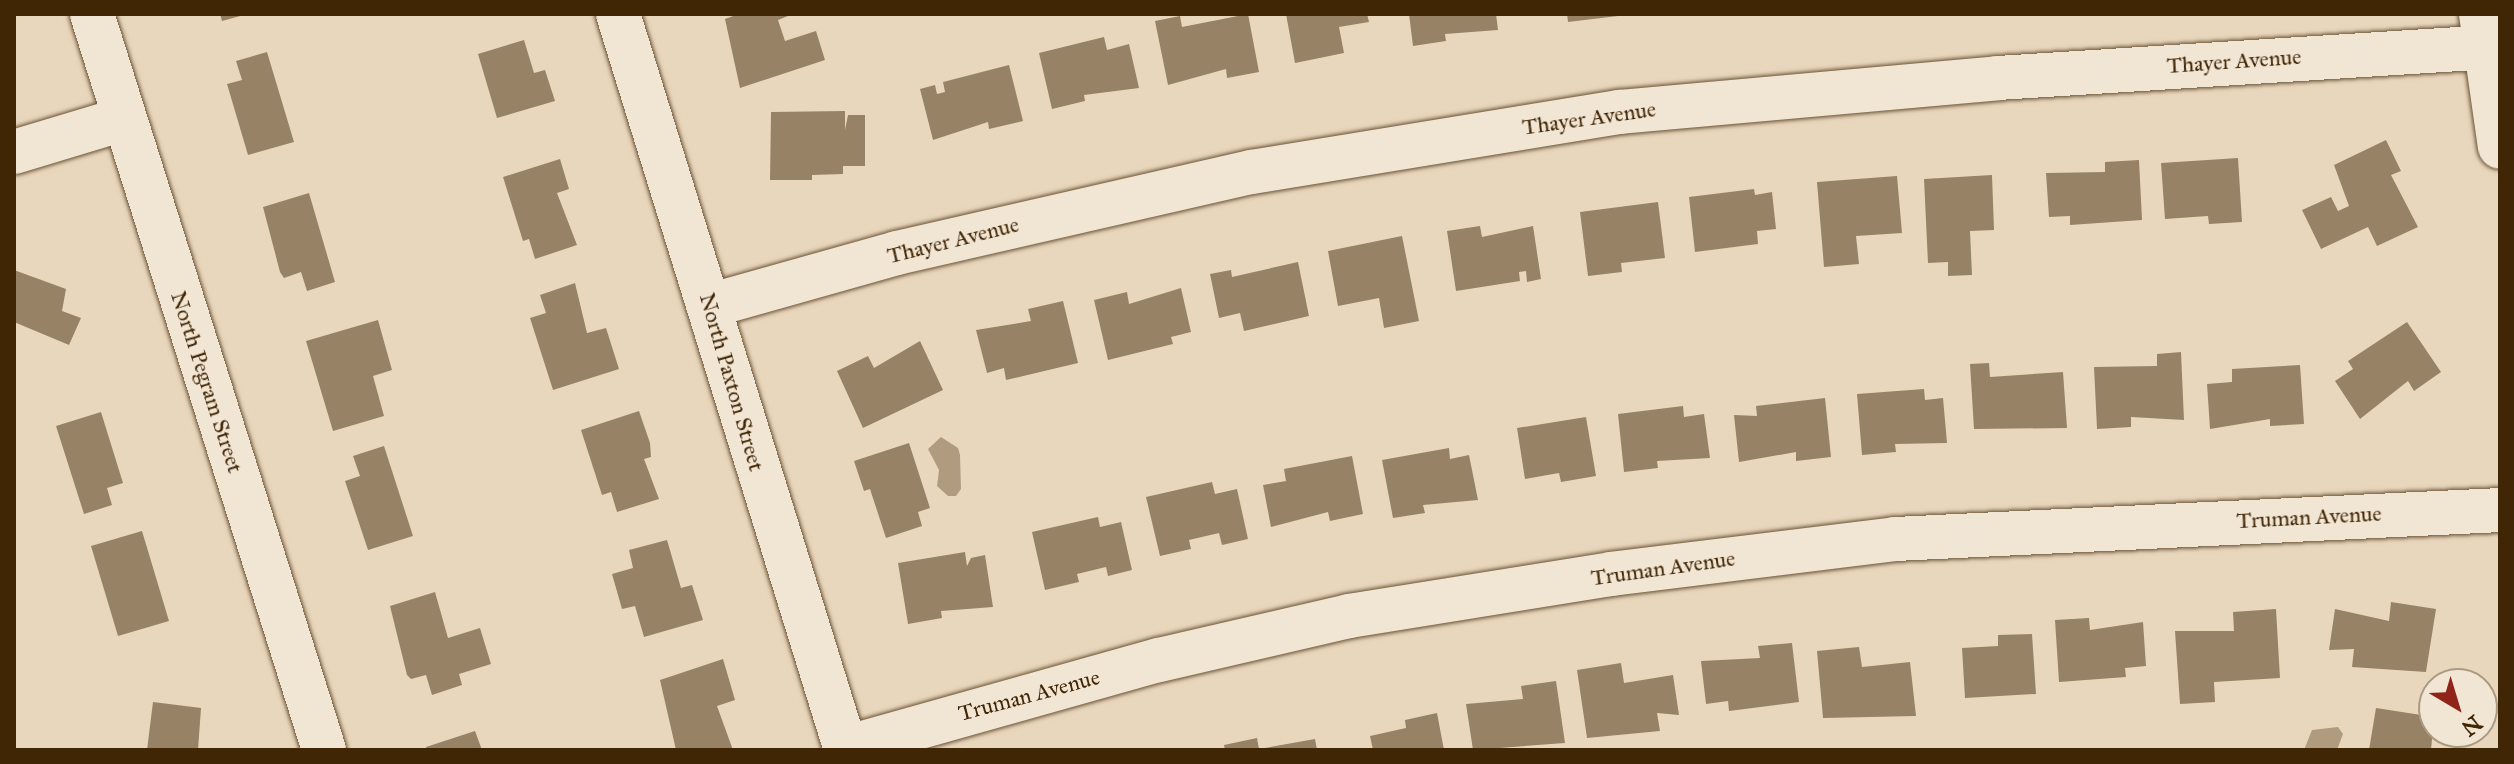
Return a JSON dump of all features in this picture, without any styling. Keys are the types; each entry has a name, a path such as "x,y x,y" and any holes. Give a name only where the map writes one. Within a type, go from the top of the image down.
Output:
{"street":[{"name":"North Pegram Street","path":"92,14 324,750"},
{"name":"North Paxton Street","path":"618,14 712,305 769,511 846,749"},
{"path":"2483,30 2500,147"},
{"name":"Thayer Avenue","path":"712,305 1063,213 1266,170 1485,132 1799,94 2483,30"},
{"path":"14,152 123,119"},
{"name":"Truman Avenue","path":"846,749 1159,660 1349,616 1611,574 1895,539 2500,510"}],"shaded area":[{"path":"941,437 958,448 960,455 961,489 956,496 948,496 937,486 939,470 928,449"},
{"path":"2338,727 2343,734 2337,750 2304,750 2312,730"}],"building":[{"path":"220,14 244,14 244,15 222,21"},
{"path":"739,14 793,14 778,20 785,41 816,31 825,60 740,88 725,19"},
{"path":"1248,14 1259,72 1227,78 1226,69 1168,85 1155,21 1180,16 1182,27"},
{"path":"1286,14 1367,14 1369,22 1339,27 1344,53 1295,63"},
{"path":"1409,14 1496,14 1498,30 1445,34 1446,41 1413,46"},
{"path":"1567,14 1618,14 1618,16 1568,22"},
{"path":"1104,37 1107,50 1129,44 1139,88 1084,95 1085,101 1052,109 1039,53"},
{"path":"524,40 534,73 545,70 555,101 497,118 478,54"},
{"path":"267,52 294,142 248,155 227,84 242,80 236,61"},
{"path":"1009,65 1023,121 989,129 988,122 933,140 920,89 935,85 937,94 945,92 943,82"},
{"path":"845,111 845,130 848,115 865,115 865,166 843,166 843,174 812,175 812,180 770,180 771,112"},
{"path":"2386,140 2401,171 2391,175 2418,227 2377,246 2368,227 2321,249 2302,210 2331,197 2338,211 2349,206 2334,165"},
{"path":"2238,158 2242,222 2209,224 2208,216 2165,219 2161,163"},
{"path":"560,159 569,189 557,193 577,245 535,259 529,239 523,241 503,177"},
{"path":"2139,160 2142,220 2070,225 2070,216 2049,217 2046,173 2105,172 2105,162"},
{"path":"1992,175 1994,230 1970,231 1972,275 1948,276 1948,262 1928,263 1924,179"},
{"path":"1897,176 1902,233 1856,236 1859,264 1824,267 1817,182"},
{"path":"1754,189 1755,195 1772,192 1776,229 1757,231 1758,244 1695,252 1689,197"},
{"path":"309,193 335,282 307,291 301,272 284,278 280,272 263,207"},
{"path":"1658,202 1665,258 1621,263 1622,272 1588,276 1580,212"},
{"path":"1480,226 1482,237 1533,226 1541,279 1527,282 1526,271 1519,272 1520,281 1456,291 1447,231"},
{"path":"1402,236 1419,321 1384,328 1379,298 1338,306 1328,251"},
{"path":"1298,262 1309,316 1244,331 1240,313 1219,318 1210,274 1231,270 1232,277"},
{"path":"14,270 66,289 62,311 81,318 69,345 14,322"},
{"path":"575,283 587,333 606,328 619,369 553,390 530,318 546,313 540,295"},
{"path":"1181,288 1191,332 1171,337 1173,344 1108,360 1094,300 1127,292 1129,304"},
{"path":"1063,301 1078,363 1006,380 1004,368 987,373 976,330 1031,321 1028,309"},
{"path":"378,320 392,370 373,376 384,416 333,431 306,341"},
{"path":"2407,322 2441,372 2414,391 2408,381 2360,419 2335,381 2353,369 2348,361"},
{"path":"920,341 943,390 863,428 837,371 868,356 874,368"},
{"path":"2181,352 2184,420 2131,417 2131,427 2097,429 2094,367 2157,366 2157,354"},
{"path":"1989,363 1990,377 2063,372 2067,428 1974,429 1970,364"},
{"path":"2300,365 2304,424 2270,426 2270,419 2210,429 2207,384 2232,382 2232,369"},
{"path":"1924,389 1925,400 1943,398 1947,443 1895,444 1896,452 1862,455 1857,394"},
{"path":"1825,398 1831,457 1796,461 1796,452 1739,462 1734,415 1757,416 1756,406"},
{"path":"1683,406 1684,417 1704,414 1710,458 1657,461 1658,468 1624,472 1618,414"},
{"path":"639,411 650,443 651,457 644,459 659,499 617,512 611,492 602,495 581,430"},
{"path":"101,412 123,483 107,488 112,505 84,514 56,426"},
{"path":"1586,417 1596,476 1561,482 1559,473 1525,479 1517,428"},
{"path":"909,443 930,508 918,512 922,526 886,538 870,489 864,491 854,461"},
{"path":"384,446 413,536 368,550 345,481 360,476 353,456"},
{"path":"1449,448 1450,459 1469,455 1478,500 1423,505 1425,513 1393,518 1382,460"},
{"path":"1352,456 1363,514 1330,521 1328,512 1271,527 1263,485 1286,481 1284,469"},
{"path":"1212,482 1215,494 1237,489 1248,539 1222,545 1219,533 1189,540 1191,549 1160,556 1146,497"},
{"path":"1098,517 1100,527 1121,522 1132,570 1108,576 1106,567 1077,574 1079,582 1045,590 1032,532"},
{"path":"142,531 169,621 118,636 91,546"},
{"path":"667,540 681,588 692,585 703,620 644,637 635,606 622,609 612,574 633,568 629,550"},
{"path":"965,552 967,566 971,558 985,555 993,607 941,611 942,618 908,624 898,563"},
{"path":"435,592 448,638 480,628 491,664 459,674 462,685 432,695 426,675 411,679 407,675 390,606"},
{"path":"2391,602 2436,609 2427,668 2418,668 2418,671 2352,667 2354,649 2329,650 2335,609 2389,621"},
{"path":"2276,609 2280,678 2214,682 2215,702 2180,704 2175,631 2234,631 2233,612"},
{"path":"2089,618 2090,630 2143,622 2146,666 2125,668 2126,677 2059,682 2055,620"},
{"path":"2032,634 2036,694 1965,698 1962,648 1998,646 1998,635"},
{"path":"1792,643 1799,702 1729,711 1728,701 1706,704 1701,661 1760,658 1758,646"},
{"path":"1859,647 1862,667 1910,662 1916,716 1823,718 1817,651"},
{"path":"723,659 735,700 717,706 733,750 676,750 660,680"},
{"path":"1621,663 1624,683 1673,675 1679,715 1657,713 1660,731 1587,738 1577,670"},
{"path":"1556,681 1565,743 1473,750 1466,704 1523,699 1521,686"},
{"path":"153,702 201,708 198,750 147,750"},
{"path":"2376,708 2418,715 2418,748 2431,748 2431,750 2369,750"},
{"path":"1437,713 1444,750 1373,750 1370,736 1406,728 1405,720"},
{"path":"475,731 482,750 427,750 426,747"},
{"path":"1257,738 1259,749 1315,739 1317,750 1225,750 1224,745"}]}
